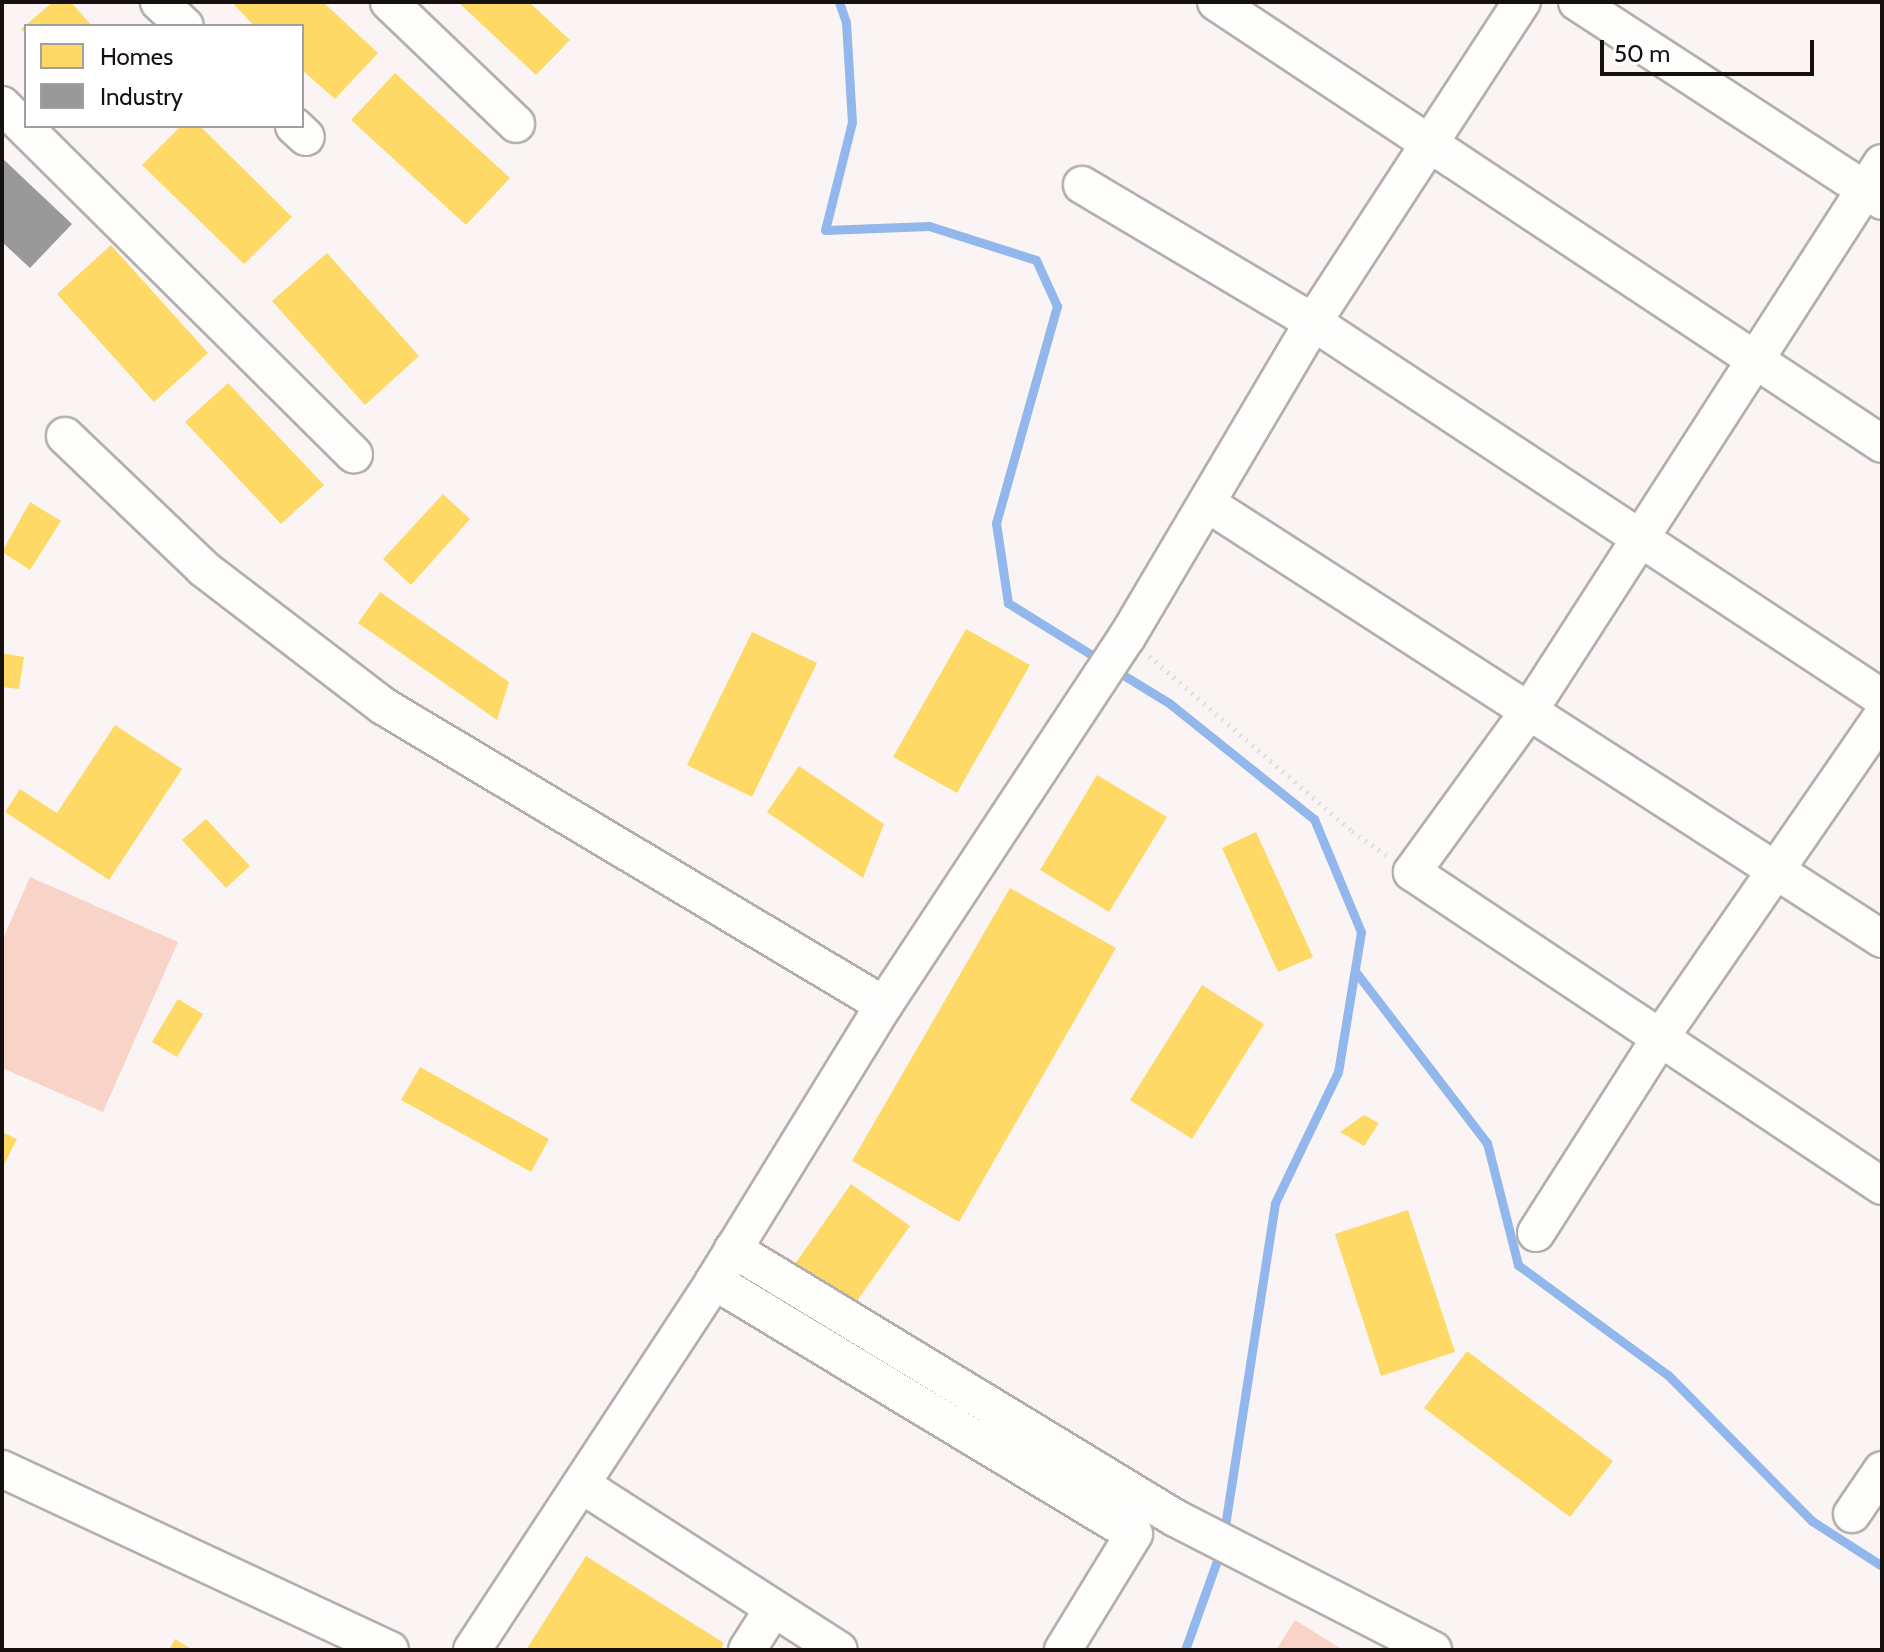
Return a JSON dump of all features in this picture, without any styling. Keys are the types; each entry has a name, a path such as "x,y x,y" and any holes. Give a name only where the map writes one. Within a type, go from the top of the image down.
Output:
{"street":[{"path":"159,2 183,24"},
{"path":"389,2 516,124"},
{"path":"1216,2 1882,444"},
{"path":"472,1650 714,1281 884,1005 1084,704 1208,504 1313,322 1522,2"},
{"path":"1577,2 1876,184 1755,360 1529,711 1412,872 1882,1186"},
{"path":"2,105 24,127"},
{"path":"25,128 354,455"},
{"path":"1082,185 1313,322 1882,698"},
{"path":"65,436 204,569 383,706 884,1005"},
{"path":"1208,504 1882,939"},
{"path":"1536,1233 1660,1038 1882,716"},
{"path":"733,1249 1175,1518 1433,1650"},
{"path":"714,1281 1134,1534 1063,1650"},
{"path":"2,1469 390,1650"},
{"path":"1852,1514 1882,1470"},
{"path":"582,1485 839,1650"},
{"path":"747,1650 773,1609"}],"path":[{"path":"1123,642 1352,831 1412,872"}],"shaded area":[{"path":"30,877 178,942 103,1112 2,1068 2,941"},
{"path":"1295,1620 1343,1650 1276,1650"}],"building: Homes":[{"path":"53,2 71,2 90,24 27,24"},
{"path":"232,2 323,2 378,53 335,99 304,72 304,24 252,24"},
{"path":"458,2 529,2 570,40 536,75"},
{"path":"395,73 510,178 466,225 351,120"},
{"path":"179,128 202,128 292,217 244,264 142,165"},
{"path":"111,245 208,353 154,402 57,294"},
{"path":"327,253 419,356 365,405 272,301"},
{"path":"228,383 324,485 281,524 185,422"},
{"path":"443,494 470,519 411,585 383,559"},
{"path":"30,502 61,521 30,570 2,552"},
{"path":"380,592 509,682 497,720 358,623"},
{"path":"966,629 1030,665 957,793 893,757"},
{"path":"752,632 817,663 752,797 687,765"},
{"path":"2,653 24,657 19,689 2,687"},
{"path":"115,725 182,769 109,880 5,812 20,789 57,813"},
{"path":"799,766 884,824 863,878 767,812"},
{"path":"1097,775 1167,817 1109,912 1040,870"},
{"path":"206,819 250,866 226,888 182,840"},
{"path":"1256,832 1313,957 1278,972 1222,848"},
{"path":"1010,888 1116,948 959,1222 852,1161"},
{"path":"1202,985 1264,1024 1192,1139 1130,1100"},
{"path":"178,999 203,1014 177,1057 152,1042"},
{"path":"420,1067 549,1139 531,1172 401,1100"},
{"path":"1364,1115 1379,1123 1364,1146 1340,1132"},
{"path":"2,1132 17,1139 2,1169"},
{"path":"851,1184 910,1226 854,1305 795,1264"},
{"path":"1408,1210 1455,1352 1381,1376 1335,1234"},
{"path":"1467,1351 1613,1461 1570,1517 1424,1408"},
{"path":"586,1556 724,1643 720,1650 526,1650"},
{"path":"175,1639 193,1650 169,1650"}],"building: Industry":[{"path":"2,158 72,224 30,268 2,242"}],"waterway":[{"path":"839,2 846,22 852,122 825,230 929,226 1036,260 1057,306 996,523 1008,603 1103,662"},
{"path":"1115,670 1169,703 1314,819 1361,932 1338,1072 1275,1203 1224,1533"},
{"path":"1355,971 1487,1143 1518,1265 1668,1375 1812,1521 1882,1566"},
{"path":"1185,1650 1220,1552"}]}
